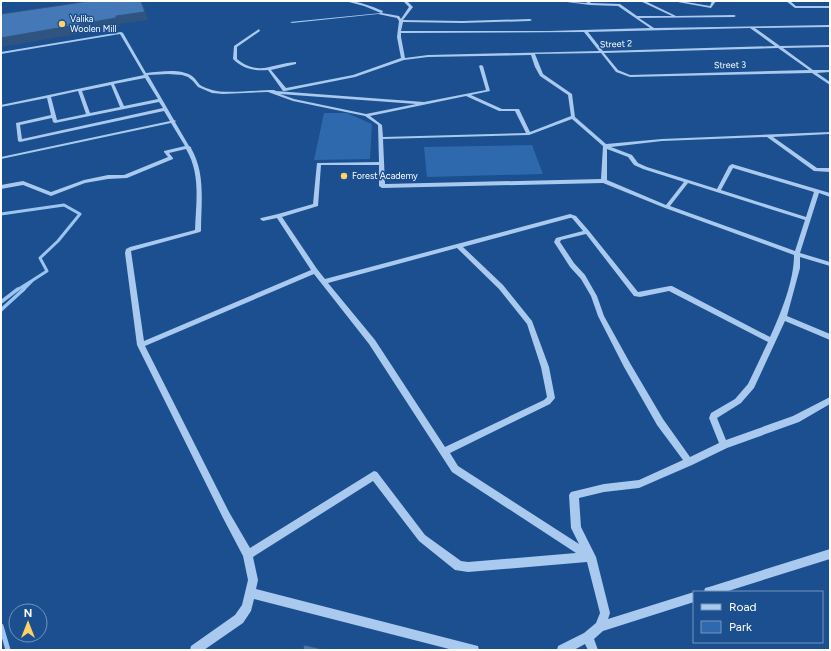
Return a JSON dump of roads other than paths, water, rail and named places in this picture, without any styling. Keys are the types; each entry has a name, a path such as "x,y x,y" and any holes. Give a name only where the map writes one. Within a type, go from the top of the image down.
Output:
{"street":[{"path":"348,1 365,5 398,17 401,21 462,22 530,20"},
{"path":"403,59 400,32 401,21 411,7 405,1"},
{"path":"561,1 590,4 619,4"},
{"path":"587,1 590,4"},
{"path":"612,1 619,4 636,18 653,29"},
{"path":"642,1 676,17"},
{"path":"674,1 711,7 718,16"},
{"path":"711,7 714,1"},
{"path":"788,1 795,7 830,7"},
{"path":"683,8 686,2"},
{"path":"687,12 691,17"},
{"path":"292,22 384,13"},
{"path":"636,18 734,16"},
{"path":"400,32 585,31 830,26"},
{"path":"750,27 830,84"},
{"path":"259,30 235,47 235,59 249,68 269,70 295,64"},
{"path":"585,31 601,52"},
{"path":"1,53 121,33 189,147 198,174 200,198 198,231 128,250 141,345 226,516 248,555 253,580 247,608 239,619 195,650"},
{"name":"Street 2","path":"1,106 146,75 182,72 196,80 199,86 212,92 223,93 285,90 354,76 403,59 428,56 777,46 830,46"},
{"name":"Street 3","path":"601,52 617,71 630,76 830,71"},
{"path":"533,54 541,75 570,94 573,117 605,146 630,156 636,164 641,166 808,220"},
{"path":"423,103 270,92 293,100 366,115 488,91 481,66"},
{"path":"269,70 285,90"},
{"path":"112,83 123,108"},
{"path":"80,90 88,115"},
{"path":"466,95 501,110 517,110 530,134"},
{"path":"49,96 55,122 161,100"},
{"path":"54,116 18,124 20,141 166,108"},
{"path":"366,115 380,125 382,186 604,181 667,207 797,254 830,264"},
{"path":"381,138 530,134 573,117"},
{"path":"1,158 174,121"},
{"path":"605,146 662,140 830,133"},
{"path":"767,135 816,170 830,170"},
{"path":"604,181 605,146"},
{"path":"1,186 23,183 51,194 84,182 108,177 125,177 172,158 166,152 189,147"},
{"path":"263,218 279,216 316,206 319,164 381,163"},
{"path":"718,191 732,166 830,195"},
{"path":"667,207 687,181"},
{"path":"724,445 713,420 714,416 738,401 751,386 783,317 797,268 797,254 817,191"},
{"path":"279,216 324,282 372,342 455,469 592,558"},
{"path":"324,282 570,216 574,217 587,232 636,294 640,296 670,288 772,341"},
{"path":"587,232 558,239 557,242 572,265 583,277 594,296 601,316 627,365 660,422 689,462"},
{"path":"444,452 547,402 551,398 545,367 530,323 500,288 458,246"},
{"path":"141,345 316,271"},
{"path":"783,317 830,337"},
{"path":"600,627 605,613 592,558 576,528 574,495 604,488 639,484 724,445 796,420 830,400"},
{"path":"248,555 374,475 422,538 459,566 468,567 592,558"},
{"path":"712,591 830,554"},
{"path":"251,593 474,650"},
{"path":"562,650 588,637 600,627 693,596"},
{"path":"588,637 593,650"}],"waterway":[{"path":"1,214 64,205 80,214 58,241 40,258 47,271 33,280"},
{"path":"17,290 33,280"},
{"path":"24,289 33,280"},
{"path":"1,302 18,289"},
{"path":"1,310 24,289"},
{"path":"1,626 8,650"}],"place":[{"name":"Valika Woolen Mill","path":"62,24"},
{"name":"Forest Academy","path":"344,176"}]}
